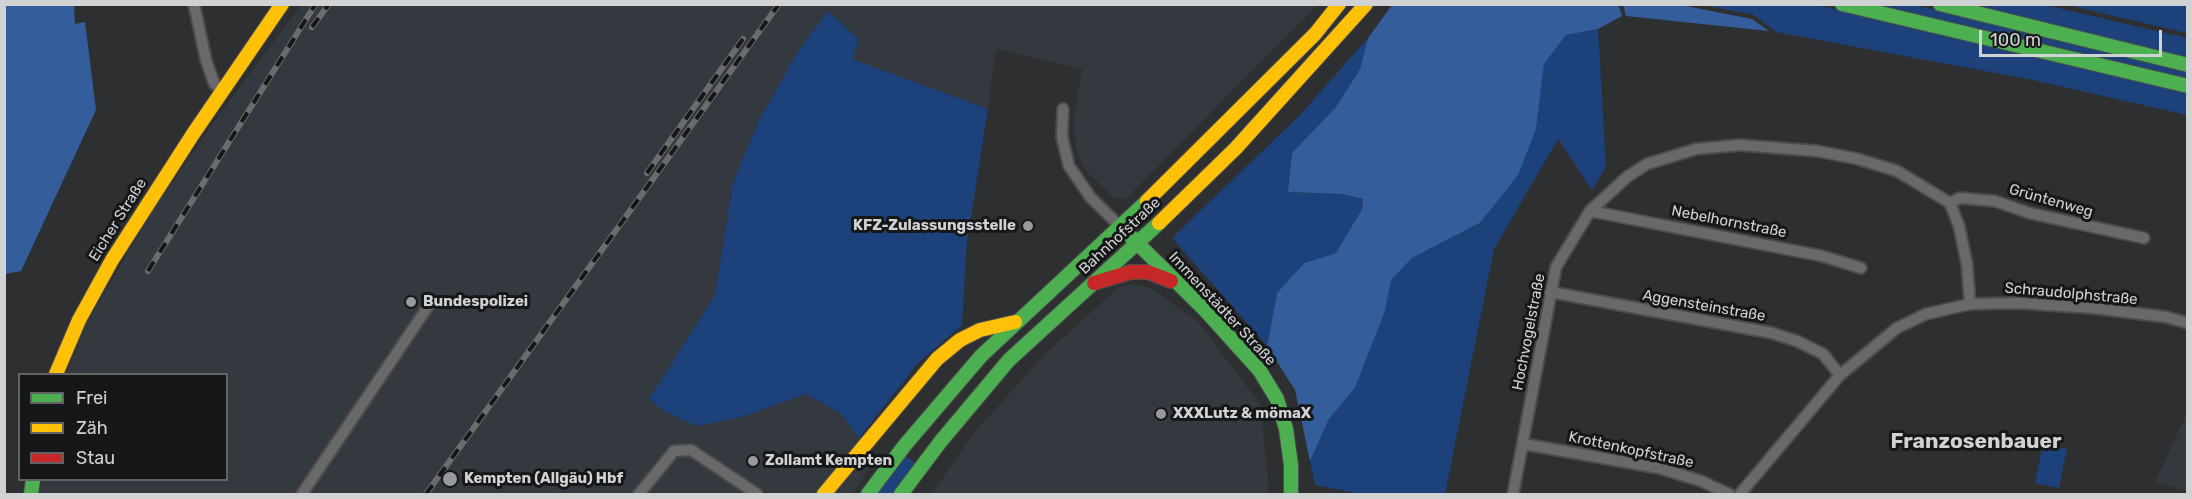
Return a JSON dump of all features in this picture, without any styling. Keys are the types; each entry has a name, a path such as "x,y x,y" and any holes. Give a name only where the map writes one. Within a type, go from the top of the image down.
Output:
{"main road":[{"name":"Eicher Straße","path":"57,373 79,320 112,260 282,4"},
{"name":"Bahnhofstraße","path":"868,495 958,382 1017,321 1121,227 1315,34 1339,4"},
{"path":"1842,4 2187,86"},
{"path":"1940,4 2187,65"},
{"name":"Bahnhofstraße","path":"901,495 941,441 1010,360 1137,244 1236,148 1365,6"},
{"name":"Immenstädter Straße","path":"1121,227 1179,284 1260,371 1277,399 1286,429 1291,465 1291,495"},
{"path":"1094,282 1131,272 1148,272 1179,284"},
{"path":"824,495 917,380 938,359 960,340 980,330 1017,321"}],"street":[{"path":"194,4 206,60 214,83 222,92"},
{"name":"Bahnhofstraße","path":"1063,109 1062,137 1070,166 1087,193 1121,227"},
{"name":"Hochvogelstraße","path":"1513,495 1556,267 1590,211 1627,177 1647,164 1716,145 1782,147 1858,159 1912,178 1950,203"},
{"name":"Grüntenweg","path":"1950,203 1960,198 1995,201 2029,213 2144,238"},
{"path":"1950,203 1959,226 1967,264 1970,304"},
{"name":"Nebelhornstraße","path":"1590,211 1822,256 1861,268"},
{"name":"Aggensteinstraße","path":"1550,292 1772,333 1797,340 1823,354 1840,375"},
{"path":"302,495 431,302"},
{"name":"Schraudolphstraße","path":"1740,495 1840,375 1897,328 1926,314 1970,304 2018,303 2093,308 2166,317 2187,323"},
{"name":"Krottenkopfstraße","path":"1524,444 1659,468 1701,481 1729,495"},
{"path":"639,495 662,463 674,451 691,450 757,495"}],"shaded area":[{"path":"1618,4 1622,16 1598,29 1566,35 1544,64 1536,129 1518,175 1480,223 1412,258 1391,280 1385,311 1355,388 1329,419 1310,461 1295,390 1267,346 1277,293 1304,263 1336,253 1362,209 1363,199 1342,194 1288,192 1292,153 1336,107 1360,69 1368,38 1392,5"},
{"path":"4,5 74,5 75,24 85,22 96,110 21,271 5,274"},
{"path":"301,5 1317,5 1126,199 1114,198 1087,172 1078,156 1073,127 1082,69 996,49 988,109 851,59 859,40 827,11 759,120 733,183 715,295 649,399 742,417 806,394 841,414 875,460 852,494 39,494 42,481 228,481 228,373 66,373 88,321 153,210 221,112"},
{"path":"1623,5 1681,5 1752,19 1769,31 1626,16"},
{"path":"1703,5 1816,5 1939,32 2187,91 2187,115 2033,80 1776,32 1754,15"},
{"path":"1869,5 1912,5 1943,11 2187,71 2187,80"},
{"path":"1969,5 2045,5 2187,38 2187,57"},
{"path":"2067,5 2187,5 2187,33"},
{"path":"828,11 859,40 852,59 988,109 967,242 962,325 919,362 859,438 841,414 806,394 742,417 697,426 664,411 649,399 715,295 733,183 759,120 799,50"},
{"path":"1598,29 1606,167 1592,190 1558,139 1494,249 1445,494 1361,494 1315,485 1310,461 1329,419 1355,388 1385,311 1391,280 1412,258 1481,223 1536,129 1544,64 1566,35"},
{"path":"1368,38 1360,69 1336,107 1292,153 1289,192 1342,194 1363,199 1362,209 1336,253 1304,263 1277,293 1267,346 1172,238 1300,115"},
{"path":"1130,284 1151,288 1198,322 1261,405 1269,494 932,494 972,435 1047,352 1119,287"},
{"path":"2187,413 2187,491 2155,482"},
{"path":"2043,444 2067,449 2059,488 2035,483"},
{"path":"905,456 915,463 894,494 877,494"}],"railway":[{"path":"312,27 329,4"},
{"path":"426,494 779,4"},
{"path":"148,271 315,5"},
{"path":"647,173 743,39"}],"traffic: fast":[{"path":"1842,4 2188,86"},
{"path":"1940,4 2188,65"},
{"path":"868,494 905,445 981,356 1147,201"},
{"path":"901,494 941,441 1009,360 1159,223"},
{"path":"1121,227 1205,310 1260,371 1277,399 1286,429 1291,465 1291,494"},
{"path":"31,494 33,481"}],"traffic: slow":[{"path":"56,373 79,320 112,260 193,134 282,4"},
{"path":"1147,201 1315,34 1339,4"},
{"path":"1159,223 1236,148 1366,4"},
{"path":"824,494 937,359 960,340 980,330 1015,322"}],"traffic: jam":[{"path":"1094,283 1131,272 1148,272 1171,281"}],"place":[{"name":"KFZ-Zulassungsstelle","path":"1028,226"},
{"name":"Bundespolizei","path":"411,302"},
{"name":"XXXLutz & mömaX","path":"1161,414"},
{"name":"Zollamt Kempten","path":"753,461"},
{"name":"Kempten (Allgäu) Hbf","path":"450,479"}],"district":[{"name":"Franzosenbauer","path":"1976,442"}]}
